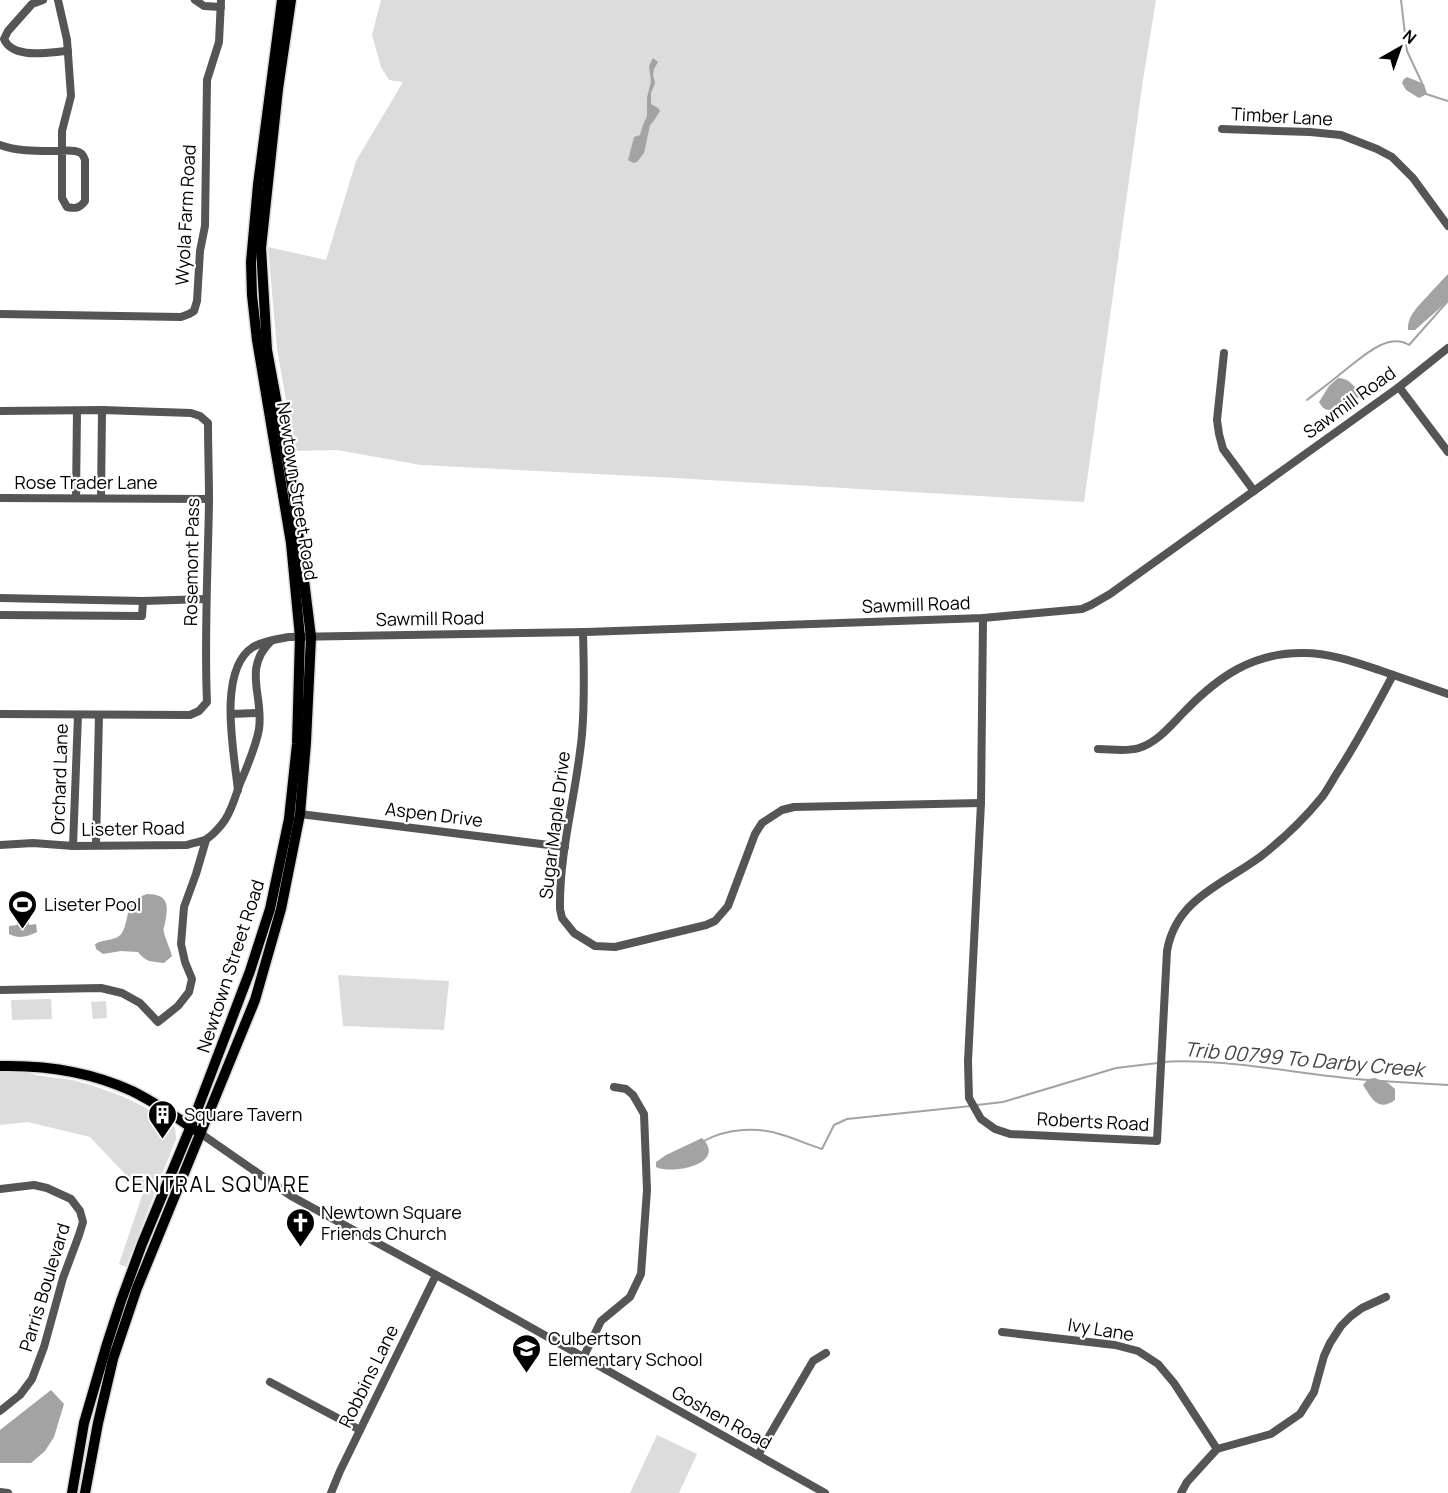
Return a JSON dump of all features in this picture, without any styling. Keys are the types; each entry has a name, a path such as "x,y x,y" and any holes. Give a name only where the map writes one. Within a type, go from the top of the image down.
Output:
{"main road":[{"name":"Newtown Street Road","path":"86,1493 98,1423 113,1359 251,968 270,909 289,819 306,637 257,340 251,262 258,184 282,0"},
{"name":"Newtown Street Road","path":"72,1493 84,1423 107,1344 142,1244 251,1010 281,909 300,814 306,742 306,637 292,491 267,350 261,248 278,89 291,0"},
{"path":"251,968 264,970"},
{"name":"Goshen Road","path":"0,1066 22,1065 50,1068 90,1077 130,1090 158,1105 195,1130"}],"street":[{"path":"43,0 32,4 2,38 17,52 68,51"},
{"path":"0,145 16,150 62,151 77,151 84,155 86,160 85,201 81,207 74,209 68,207 62,198 62,151 62,131 71,96 67,40 58,0"},
{"path":"195,0 204,6 221,3"},
{"name":"Wyola Farm Road","path":"0,314 181,317 194,310 197,301 200,251 205,226 207,80 219,42 221,3"},
{"name":"Timber Lane","path":"1222,129 1341,135 1377,149 1392,157 1413,178 1448,226"},
{"name":"Sawmill Road","path":"306,637 583,632 983,618 1073,610 1091,605 1110,594 1399,387 1448,348"},
{"path":"1224,353 1217,420 1219,434 1223,449 1254,491"},
{"path":"1399,387 1448,452"},
{"name":"Rosemont Pass","path":"0,411 191,413 200,416 208,423 209,499 205,666 207,702 199,711 190,715 0,714"},
{"path":"76,498 77,411"},
{"path":"101,498 102,411"},
{"name":"Rose Trader Lane","path":"0,498 209,499"},
{"path":"0,598 206,599"},
{"path":"83,600 85,615"},
{"path":"0,615 142,616 143,600"},
{"name":"Roberts Road","path":"983,618 981,803 968,1061 969,1098 981,1119 995,1129 1010,1134 1156,1141 1167,951 1173,929 1197,898 1269,850 1298,824 1323,796 1393,675"},
{"name":"Sugar Maple Drive","path":"583,632 582,735 565,847 560,900 562,918 574,933 595,946 615,947 715,921 728,906 755,834 762,823 782,810 794,807 981,803"},
{"name":"Liseter Road","path":"238,790 231,714 232,680 237,665 244,654 254,646 289,637 306,637"},
{"name":"Liseter Road","path":"0,845 33,843 73,846 187,845 206,840 224,822 235,801 249,761 259,729 255,672 264,648 272,641"},
{"path":"1098,749 1127,750 1150,743 1163,734 1198,697 1225,675 1269,657 1290,653 1318,654 1348,660 1448,694"},
{"path":"231,714 259,713"},
{"name":"Orchard Lane","path":"73,846 78,714"},
{"name":"Orchard Lane","path":"96,845 99,715"},
{"name":"Aspen Drive","path":"300,814 565,847"},
{"path":"0,990 100,988 122,993 140,1003 158,1022 178,1006 189,992 192,979 181,944 184,907 206,840"},
{"path":"584,1358 601,1321 630,1296 641,1274 648,1190 645,1114 633,1095 626,1089 614,1087"},
{"name":"Goshen Road","path":"195,1130 291,1196 825,1493"},
{"name":"Parris Boulevard","path":"0,1189 34,1185 47,1188 71,1199 77,1206 83,1222 63,1278 35,1373 20,1395 0,1411"},
{"name":"Robbins Lane","path":"331,1493 340,1470 436,1275"},
{"path":"1181,1493 1187,1482 1217,1449 1271,1434 1300,1414 1314,1392 1327,1350 1341,1326 1362,1308 1386,1297"},
{"name":"Ivy Lane","path":"1002,1332 1113,1345 1138,1351 1158,1364 1174,1383 1217,1449"},
{"path":"758,1455 813,1361 826,1353"},
{"path":"270,1382 360,1430"},
{"path":"0,1492 8,1493"}],"shaded area":[{"path":"381,0 1156,0 1084,502 421,465 337,450 295,451 277,349 268,247 326,260 356,161 403,82 389,80 381,67 372,35"},
{"path":"653,58 658,62 653,75 655,83 651,93 651,104 660,111 650,125 644,153 637,162 633,163 628,160 634,137 640,135 647,116 647,98 651,81 649,66"},
{"path":"1407,77 1424,84 1427,94 1419,98 1406,90 1402,83"},
{"path":"1448,274 1448,301 1415,330 1408,330 1408,324 1416,309"},
{"path":"1338,378 1352,384 1360,396 1330,410 1326,409 1319,402 1329,386"},
{"path":"147,894 163,898 167,906 164,931 172,956 164,963 152,962 138,952 121,951 103,954 96,949 95,944 120,936 131,905 139,897"},
{"name":"Liseter Pool","path":"16,919 28,919 29,925 36,924 37,932 23,937 9,934 9,926 17,925"},
{"path":"338,975 449,981 444,1030 343,1026"},
{"path":"51,999 52,1019 12,1020 11,1000"},
{"path":"106,1001 107,1018 93,1019 91,1002"},
{"path":"9,1068 36,1075 77,1081 107,1091 143,1106 175,1127 176,1139 126,1267 119,1264 143,1193 90,1137 28,1122 0,1125 0,1069"},
{"path":"1375,1078 1388,1083 1395,1089 1395,1100 1384,1105 1373,1099 1363,1085 1368,1079"},
{"path":"702,1138 708,1147 708,1155 703,1161 674,1170 656,1167 656,1162 666,1155"},
{"path":"51,1390 64,1404 54,1437 45,1451 31,1463 0,1463 0,1430"},
{"path":"657,1435 697,1454 679,1493 630,1493"}],"waterway":[{"path":"1401,0 1407,51 1422,83"},
{"path":"1426,94 1448,101"},
{"path":"1307,400 1375,348 1392,341 1409,345 1448,301"},
{"name":"Trib 00799 To Darby Creek","path":"1163,1062 1223,1063 1369,1080"},
{"name":"Trib 00799 To Darby Creek","path":"977,1105 1003,1102 1116,1068 1158,1063"},
{"name":"Trib 00799 To Darby Creek","path":"1381,1081 1448,1085"},
{"name":"Trib 00799 To Darby Creek","path":"702,1142 732,1131 754,1130 776,1133 822,1149 834,1125 847,1119 971,1106"}],"place":[{"name":"Liseter Pool","path":"23,930"},
{"name":"Square Tavern","path":"163,1140"},
{"name":"Newtown Square Friends Church","path":"300,1248"},
{"name":"Culbertson Elementary School","path":"527,1374"}],"district":[{"name":"CENTRAL SQUARE","path":"213,1184"}]}
